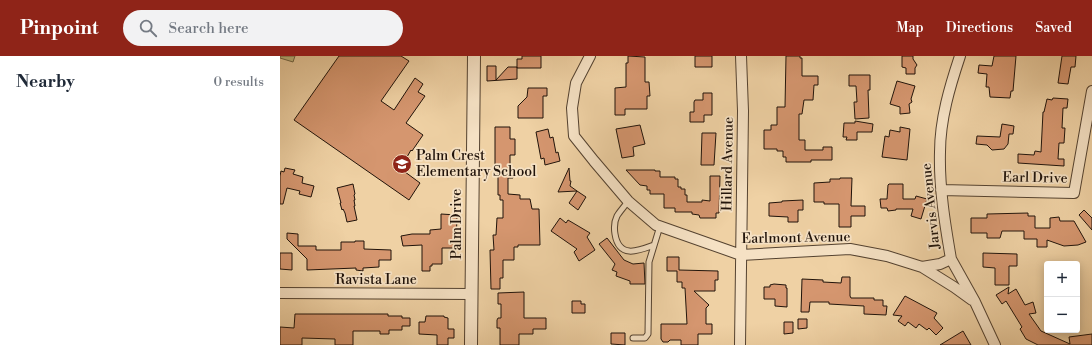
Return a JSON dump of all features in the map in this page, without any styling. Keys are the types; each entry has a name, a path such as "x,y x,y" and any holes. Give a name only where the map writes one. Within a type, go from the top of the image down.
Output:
{"street":[{"name":"Palm Drive","path":"471,345 474,56"},
{"name":"Earlmont Avenue","path":"590,56 576,83 572,108 574,136 628,201 656,225 741,255 850,249 887,256 922,267 940,264 950,259"},
{"name":"Hillard Avenue","path":"740,345 743,111 741,56"},
{"name":"Jarvis Avenue","path":"950,259 941,190 940,151 941,134 949,88 960,56"},
{"name":"Earl Drive","path":"941,190 1074,194 1092,91"},
{"path":"950,259 975,302 995,345"},
{"path":"922,267 975,302"},
{"name":"Ravista Lane","path":"280,293 472,294"}],"lane":[{"path":"628,201 617,216 614,223 617,243 622,250 631,252 654,245"},
{"path":"632,338 645,338 648,334 649,262 660,226"}],"shaded area":[{"path":"280,56 295,56 293,62 280,58"}],"building":[{"path":"339,56 401,56 409,61 381,101 394,110 415,78 423,84 418,92 425,96 406,123 423,135 407,157 404,155 397,166 420,183 409,200 294,120"},
{"path":"522,56 541,56 541,68 517,68 517,59 522,59"},
{"path":"628,56 645,57 645,82 649,82 650,96 647,96 647,109 625,109 625,115 615,115 615,88 626,87 626,63 628,63"},
{"path":"695,56 712,56 712,67 695,67"},
{"path":"786,56 800,56 800,58 802,58 802,76 818,76 818,85 814,85 813,100 804,100 802,114 799,114 799,140 805,140 805,150 823,150 823,147 832,147 832,160 786,162 786,157 783,157 783,151 777,151 777,149 764,149 764,130 771,130 771,125 777,125 777,107 785,107"},
{"path":"902,56 913,56 913,59 917,65 915,68 915,74 906,74 906,68 902,67"},
{"path":"994,56 1016,56 1013,91 1011,91 1010,98 990,97 989,87 986,87 987,74 978,73 979,65 992,66"},
{"path":"1062,56 1076,56 1075,67 1071,67 1068,84 1058,83"},
{"path":"487,66 496,66 496,80 508,67 517,67 517,79 487,81"},
{"path":"849,75 870,75 870,90 868,90 869,118 855,119 854,102 857,102 856,86 849,86"},
{"path":"897,81 915,86 911,99 912,102 909,104 910,113 900,114 900,107 890,104"},
{"path":"528,88 547,88 547,96 543,96 543,118 518,118 518,106 527,97"},
{"path":"703,93 712,93 712,115 704,115 704,122 690,122 690,112 694,112 694,102 695,100 703,100"},
{"path":"1053,98 1068,99 1067,108 1063,108 1062,128 1065,128 1064,143 1059,143 1058,159 1064,159 1064,166 1018,163 1018,154 1034,155 1035,151 1041,152 1043,112 1047,99 1052,100"},
{"path":"855,121 873,124 872,132 857,132 857,140 846,140 847,137 843,137 844,123 855,123"},
{"path":"1002,124 1014,126 1013,134 1009,134 1008,144 1004,149 992,150 987,145 976,144 977,136 1000,137"},
{"path":"640,125 645,144 633,147 634,156 622,158 616,129"},
{"path":"495,127 510,127 510,139 515,139 515,155 510,155 510,170 513,170 513,178 508,178 508,194 520,195 520,199 530,199 532,209 539,209 540,245 518,245 518,247 514,247 514,260 503,260 503,278 500,278 500,289 491,289 490,250 494,250 493,235 496,235 497,218 503,218 503,200 500,200 500,195 498,195 498,165 495,165"},
{"path":"900,127 910,129 907,160 882,157 885,136 889,137 890,130 900,132"},
{"path":"548,129 550,138 553,137 556,153 558,152 560,161 545,165 544,158 541,159 536,132"},
{"path":"702,133 716,133 714,165 701,165"},
{"path":"285,168 295,170 293,174 303,177 302,183 314,186 311,197 299,194 300,191 287,188 283,204 280,204 280,176 281,171 284,172"},
{"path":"569,168 571,181 570,186 577,191 558,192"},
{"path":"626,170 655,170 660,171 660,177 675,177 675,179 678,179 678,187 685,189 687,202 702,202 702,200 710,201 710,176 720,176 719,213 716,213 716,218 700,218 699,215 692,214 692,212 675,212 675,208 664,208 664,194 650,194 650,190 647,190 647,186 640,185"},
{"path":"852,178 851,206 865,206 865,216 851,216 851,227 839,227 839,204 814,202 814,183 830,182 830,179"},
{"path":"353,184 355,194 354,206 357,220 347,222 345,213 343,209 342,210 337,188"},
{"path":"889,184 903,184 903,199 915,199 916,196 927,199 921,219 911,216 913,209 896,209 888,211 887,208 881,208 880,199 887,199"},
{"path":"577,191 586,197 578,210 569,203"},
{"path":"803,200 803,210 798,210 798,222 788,222 788,217 769,216 769,203"},
{"path":"1084,210 1092,218 1092,230 1079,215"},
{"path":"1028,213 1028,216 1035,216 1035,228 1050,228 1050,218 1059,217 1060,221 1074,221 1086,242 1078,245 1064,246 1047,240 1047,247 1037,247 1037,239 1024,239 1024,231 1002,231 1000,238 987,238 987,233 971,233 971,218 987,218 987,214"},
{"path":"441,214 457,215 456,248 442,248 442,264 432,264 432,266 430,266 430,271 422,271 422,245 403,246 401,236 412,234 430,234 430,230 441,229"},
{"path":"560,218 566,223 568,220 590,233 587,237 595,250 579,261 574,252 577,249 551,231"},
{"path":"287,233 298,234 298,246 316,246 316,250 341,250 341,242 364,241 364,249 391,250 391,260 379,260 379,267 363,268 363,271 356,270 356,268 307,270 307,259 287,239"},
{"path":"607,238 624,260 633,264 644,263 645,284 630,284 630,281 616,276 617,272 612,270 615,264 599,244"},
{"path":"280,253 292,253 292,270 280,269"},
{"path":"983,253 1017,254 1017,266 1009,266 1009,285 995,285 995,268 983,267"},
{"path":"667,257 679,257 679,270 718,271 718,280 715,280 715,291 694,291 709,305 706,308 706,324 712,324 712,334 698,334 698,345 681,345 681,340 670,340 668,342 663,342 661,339 661,324 687,324 685,288 682,288 682,282 677,282 677,271 667,271"},
{"path":"842,277 850,277 851,298 874,298 874,300 883,300 883,306 887,306 886,315 864,314 864,306 829,304 829,302 810,302 809,312 801,312 802,279 841,283"},
{"path":"770,285 786,285 787,307 775,306 775,299 764,299 764,287 770,287"},
{"path":"1009,287 1008,294 1016,289 1025,305 1033,302 1036,313 1029,314 1041,331 1070,344 1069,337 1092,334 1092,345 1038,345 1026,339 1020,329 1022,327 1006,301 1002,304 996,295"},
{"path":"524,292 524,318 546,318 546,329 533,329 533,334 519,334 519,345 500,345 500,328 497,328 497,320 498,318 501,318 501,304 498,304 498,293"},
{"path":"905,296 937,313 934,318 943,328 936,335 929,328 927,330 919,324 916,328 908,322 905,326 898,321 902,316 893,315"},
{"path":"572,301 581,301 581,304 585,304 585,313 572,313"},
{"path":"295,314 388,314 388,316 402,316 402,318 410,318 410,326 402,326 402,330 389,330 389,334 380,334 380,331 353,331 353,345 335,345 335,339 302,338 302,345 280,345 280,327 294,328"},
{"path":"426,316 444,316 448,318 448,329 454,329 454,338 448,338 448,345 437,345 437,335 419,334 419,322 425,322"},
{"path":"798,319 807,319 807,328 798,329"},
{"path":"784,322 793,322 793,333 784,334"},
{"path":"963,331 971,345 940,345"},
{"path":"611,333 625,333 625,345 611,344"}],"place":[{"name":"Palm Crest Elementary School","path":"402,164"}]}
